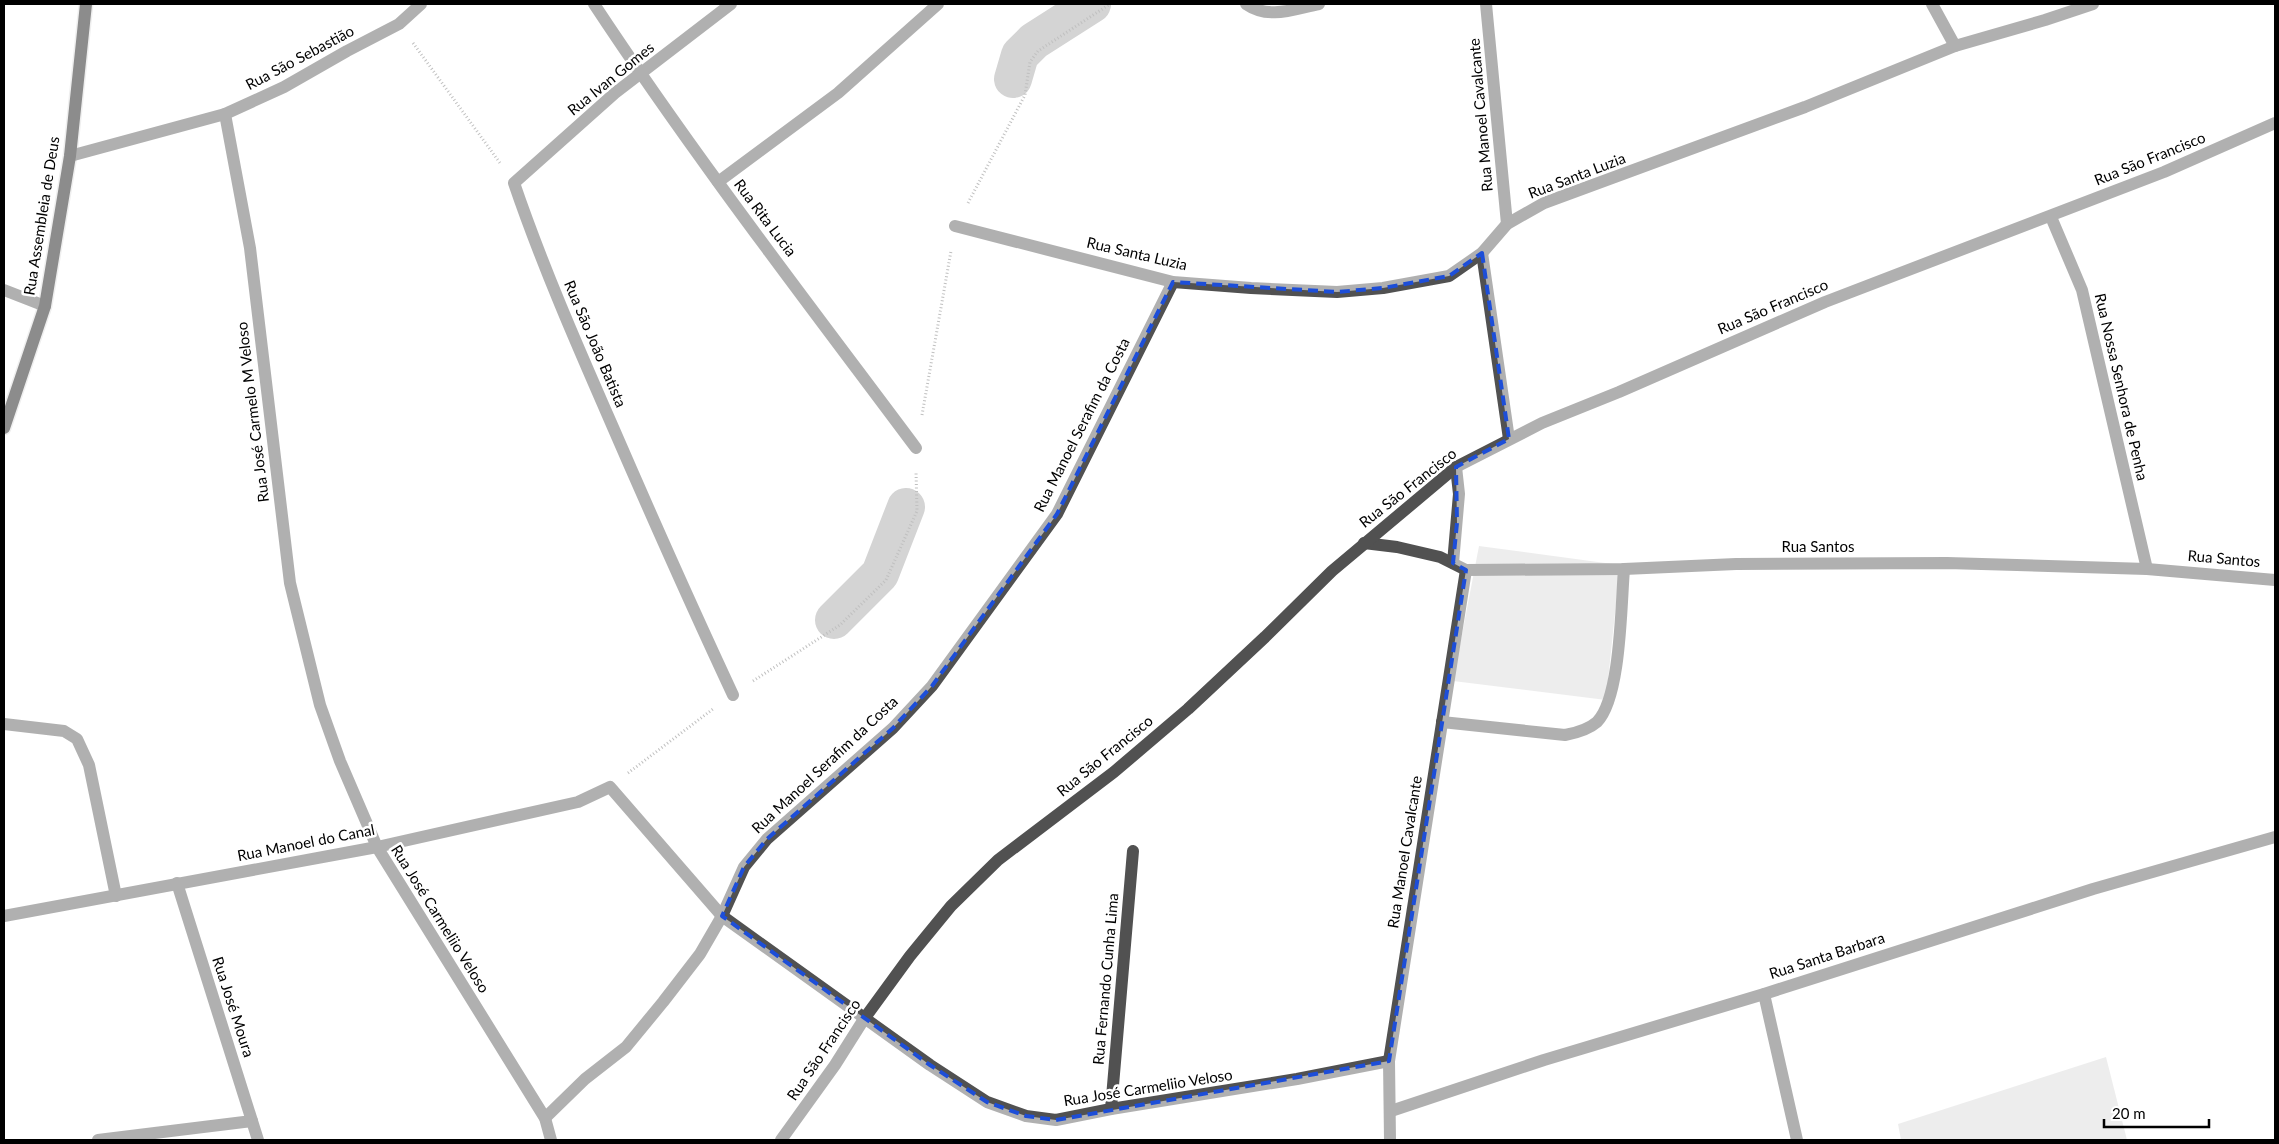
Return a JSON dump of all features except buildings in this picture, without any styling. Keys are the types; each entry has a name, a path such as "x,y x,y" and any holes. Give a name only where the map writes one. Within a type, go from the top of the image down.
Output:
{"main road":[{"name":"Rua Assembleia de Deus","path":"4,428 45,306 70,156 86,4"}],"street":[{"name":"Rua São Sebastião","path":"70,156 225,114 284,88 347,51 399,24 421,4"},
{"name":"Rua Rita Lucia","path":"594,4 641,75 718,182 916,448"},
{"name":"Rua Ivan Gomes","path":"514,182 615,93 641,75 731,4"},
{"path":"718,182 838,93 938,4"},
{"path":"1246,4 1256,10 1276,14 1319,4"},
{"name":"Rua Manoel Cavalcante","path":"1486,4 1508,224"},
{"path":"1932,4 1955,46"},
{"name":"Rua Santa Luzia","path":"955,226 1173,282 1337,292 1449,276 1482,253 1508,224 1544,203 1805,107 1955,46 2093,4"},
{"name":"Rua José Carmelo M Veloso","path":"225,114 250,248 290,583 320,705"},
{"name":"Rua São Francisco","path":"781,1140 836,1065 864,1019 910,956 951,906 998,860 1114,772 1188,708 1265,637 1332,571 1456,467 1509,438 1833,299 1937,258 2051,217 2192,160 2275,123"},
{"name":"Rua São João Batista","path":"514,182 534,243 571,332 681,584 733,694"},
{"name":"Rua Nossa Senhora de Penha","path":"2051,217 2082,290 2147,569"},
{"path":"1482,253 1509,438"},
{"name":"Rua Manoel Serafim da Costa","path":"546,1118 585,1079 626,1047 700,954 722,916 744,866 767,838 893,728 932,686 1057,514 1173,282"},
{"path":"4,290 45,306"},
{"path":"1453,563 1459,494 1456,467"},
{"name":"Rua Santos","path":"1364,543 1397,547 1431,555 1466,570 1624,569 1736,564 1938,563 2147,569 2275,580"},
{"path":"1442,722 1565,735 1581,731 1596,722 1605,710 1616,664 1624,569"},
{"name":"Rua Manoel Cavalcante","path":"1390,1140 1389,1061 1466,570"},
{"name":"Rua José Carmeliio Veloso","path":"320,705 340,761 377,847 546,1118 551,1140"},
{"path":"4,724 64,731 77,739 89,765 116,896"},
{"name":"Rua José Carmeliio Veloso","path":"610,787 722,916 930,1065 987,1102 1018,1113 1056,1120 1111,1109 1242,1089 1389,1061"},
{"name":"Rua Manoel do Canal","path":"4,916 377,847 578,802 610,787"},
{"name":"Rua Santa Barbara","path":"1391,1112 1544,1060 1764,994 2093,889 2275,837"},
{"name":"Rua Fernando Cunha Lima","path":"1111,1109 1133,851"},
{"name":"Rua José Moura","path":"177,884 258,1140"},
{"path":"1764,994 1797,1140"},
{"path":"98,1140 134,1138 252,1121"}],"path":[{"path":"399,24 514,182"}],"highlighted area":[{"path":"1482,253 1509,439 1456,467 1457,523 1453,563 1466,570 1389,1061 1056,1120 1026,1116 987,1102 930,1065 722,916 744,867 767,839 893,728 932,686 1057,514 1173,282 1337,292 1383,288 1449,276"}],"shaded area":[{"path":"1479,546 1620,565 1606,700 1453,681"},
{"path":"2106,1057 2127,1140 1901,1140 1898,1124"}],"waterway":[{"path":"1013,79 1020,55 1034,41 1092,4"},
{"path":"834,620 880,574 906,507"}]}
